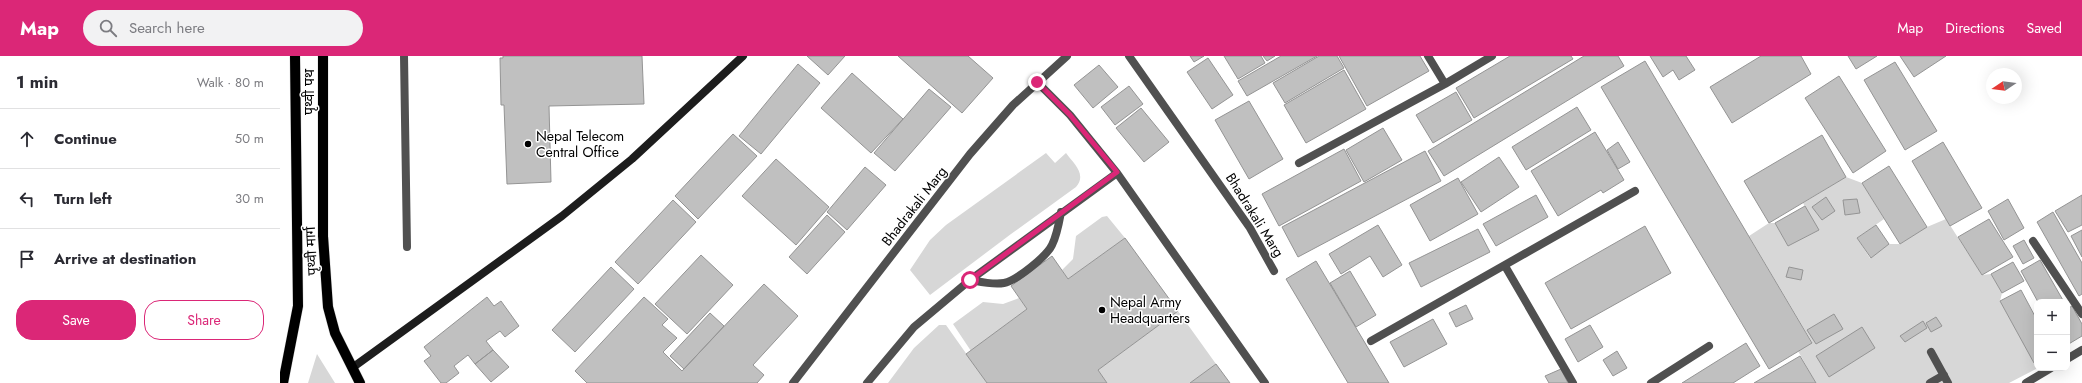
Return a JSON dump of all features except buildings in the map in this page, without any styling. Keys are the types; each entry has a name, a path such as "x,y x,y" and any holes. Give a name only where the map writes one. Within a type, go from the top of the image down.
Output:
{"main road":[{"path":"283,383 298,306 295,56"},
{"name":"पृथ्वी पथ","path":"323,56 324,128"},
{"path":"352,368 562,216 632,159 743,56"},
{"name":"पृथ्वी मार्ग","path":"324,128 323,236 328,307 335,333 360,383"}],"street":[{"path":"404,56 407,247"},
{"name":"Bhadrakali Marg","path":"793,383 970,154 1013,105 1037,82 1068,56"},
{"name":"Bhadrakali Marg","path":"1129,56 1250,228 1274,271"},
{"path":"1428,56 1445,84"},
{"path":"1299,163 1445,84 1492,56"},
{"path":"1037,82 1070,115 1117,172 1265,383"},
{"path":"868,383 914,327 970,280 1117,172"},
{"path":"1371,341 1635,191"},
{"path":"970,280 1004,283 1013,280 1044,256 1052,246 1061,212"},
{"path":"2032,241 2082,314"},
{"path":"1505,266 1573,383"},
{"path":"1651,383 1709,346"},
{"path":"2070,357 2082,350"},
{"path":"1931,352 1948,383"},
{"path":"2026,383 2046,371"},
{"path":"1930,383 1944,375"}],"shaded area":[{"path":"1046,153 1055,163 1066,153 1076,165 1080,173 1079,182 1076,187 930,295 910,270 930,240 946,225"},
{"path":"1846,177 1862,183 1884,219 1857,238 1870,258 1889,244 1900,244 1927,227 1946,219 1982,275 1991,274 2002,293 2000,301 2034,361 2034,370 2009,383 1816,383 1798,351 1812,342 1749,236 1769,223 1775,223 1788,246 1818,230 1803,203"},
{"path":"1107,216 1125,238 1068,279 1062,270 1073,259 1076,236 1102,217"},
{"path":"1019,298 1027,309 971,351 953,324 983,302 1003,304"},
{"path":"1178,311 1216,364 1190,383 1107,383 1098,370"},
{"path":"939,325 946,325 987,383 888,383 914,348"},
{"path":"317,354 335,383 308,383"}],"place":[{"name":"Nepal Telecom Central Office","path":"528,144"},
{"name":"Nepal Army Headquarters","path":"1102,310"}],"route":[{"path":"970,280 1061,212 1081,200 1117,172 1070,115 1037,82"}]}
